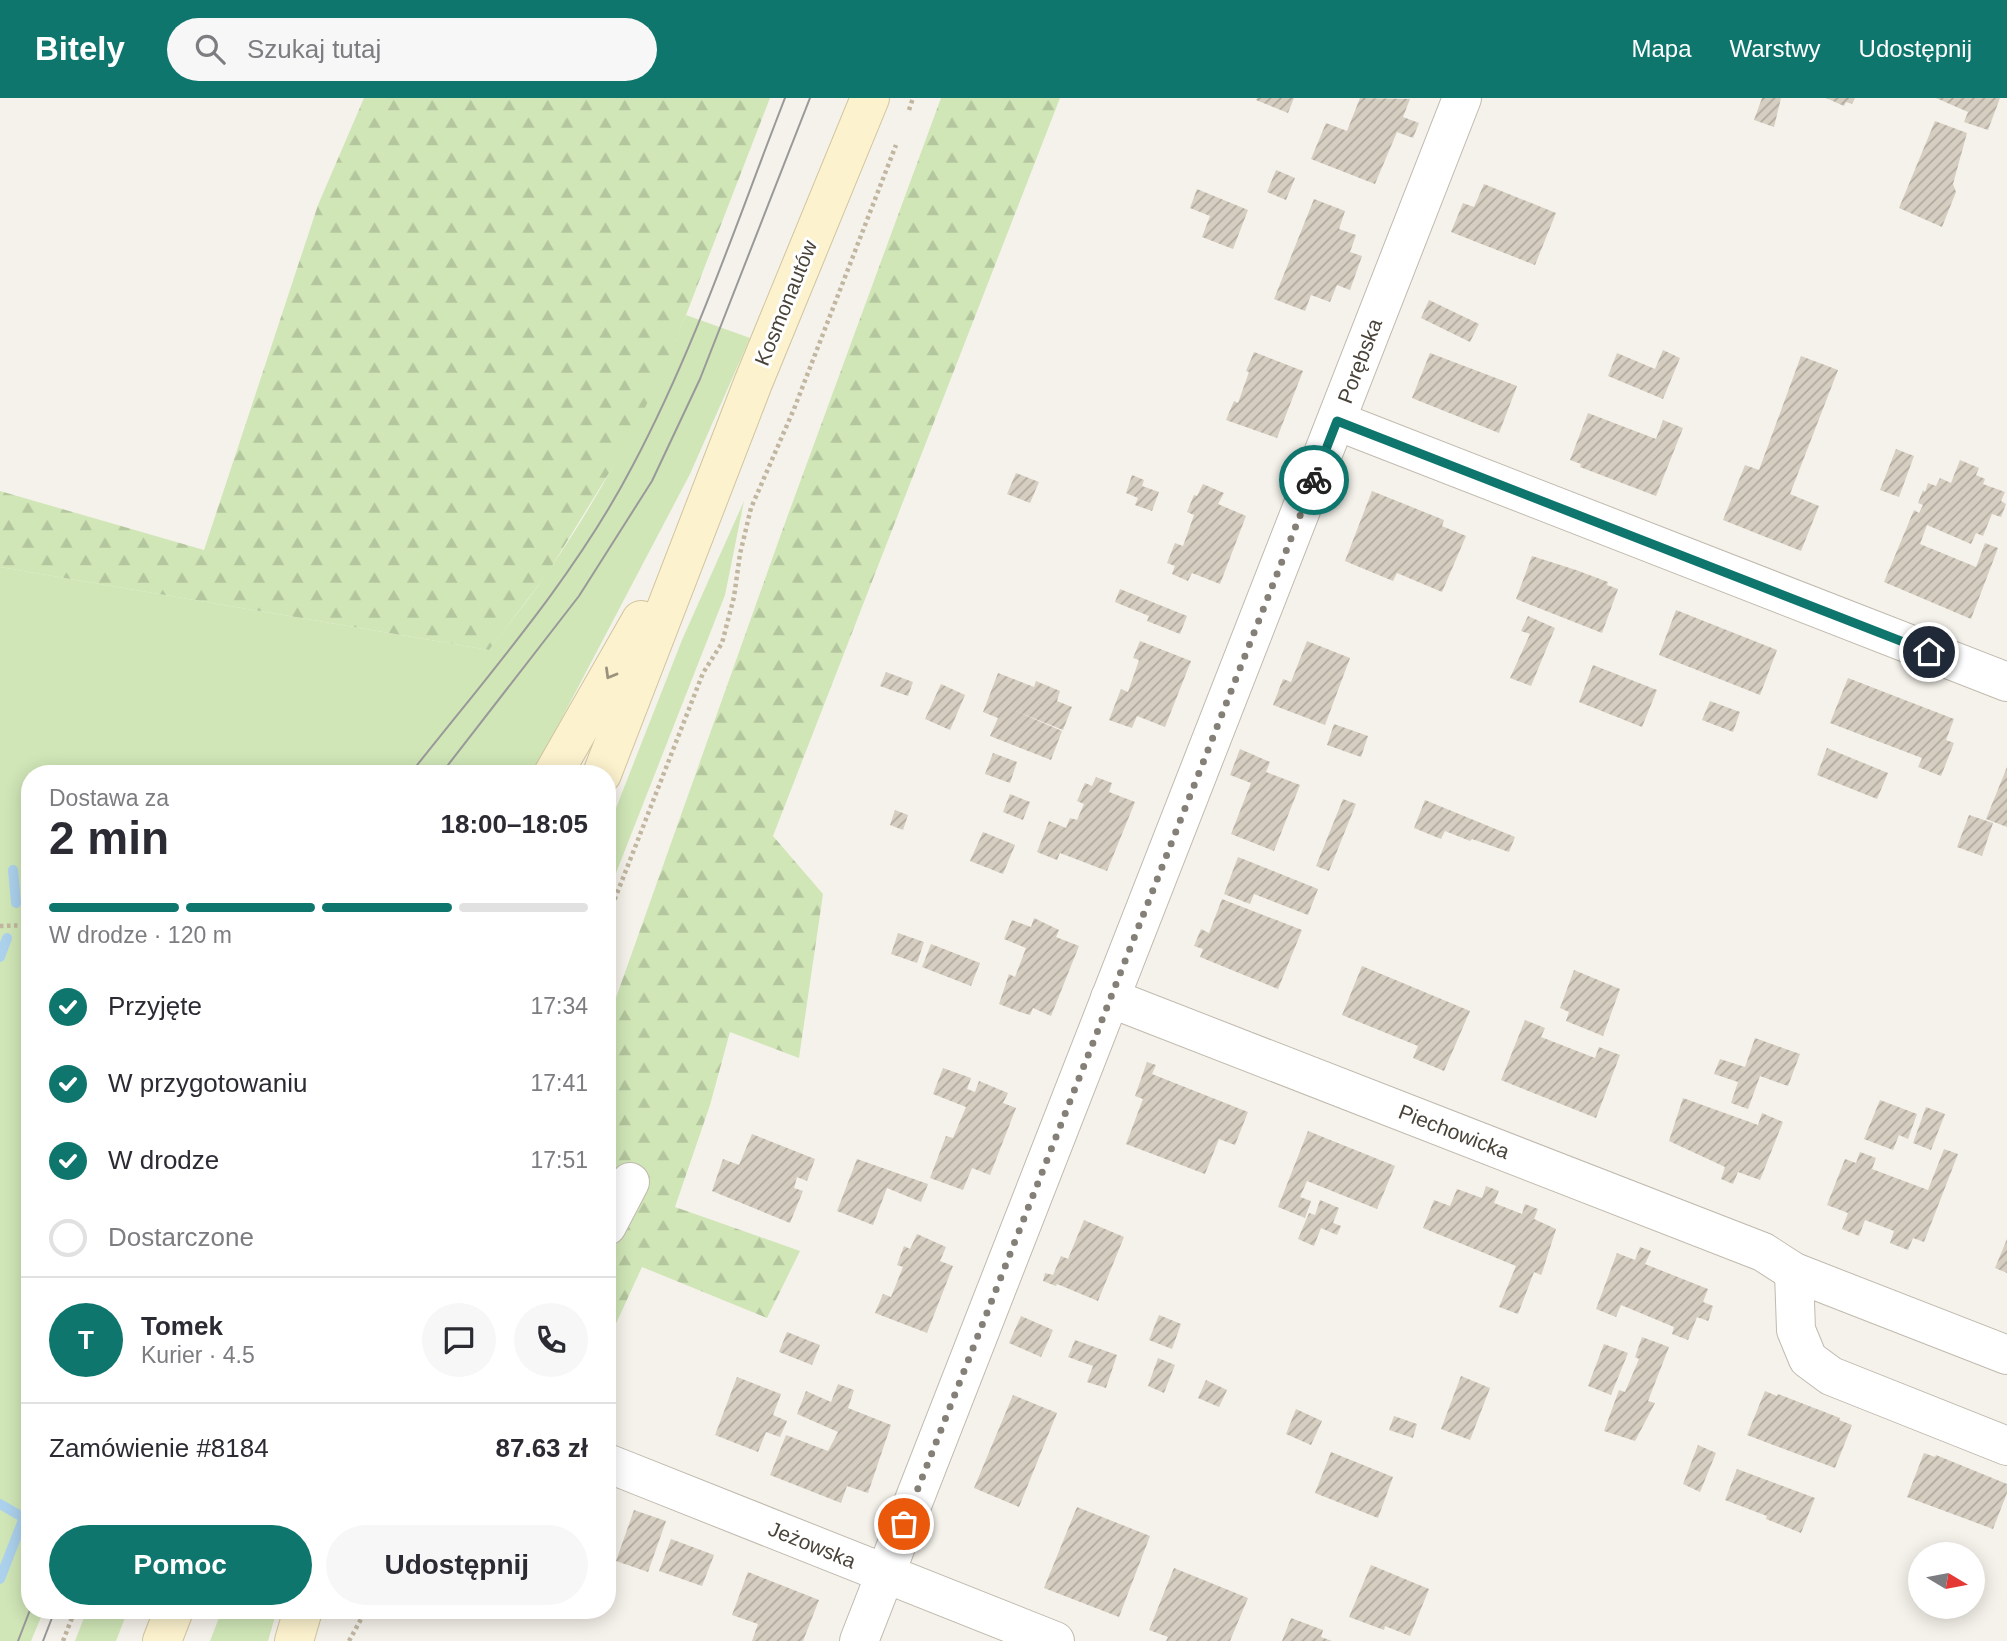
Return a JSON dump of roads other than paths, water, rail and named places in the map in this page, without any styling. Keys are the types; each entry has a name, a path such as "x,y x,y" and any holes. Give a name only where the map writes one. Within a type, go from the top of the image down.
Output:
{"main road":[{"name":"Kosmonautów","path":"605,765 753,383 870,98"},
{"name":"Kosmonautów","path":"558,765 705,509"},
{"path":"162,1641 171,1619"},
{"path":"294,1641 300,1619"}],"street":[{"name":"Porębska","path":"859,1641 1462,98"},
{"path":"1337,421 2007,682"},
{"name":"Piechowicka","path":"1110,998 1763,1252 1794,1272 2007,1354"},
{"path":"616,1209 630,1182"},
{"path":"1794,1272 1796,1330 1808,1359 1831,1376 2007,1446"},
{"name":"Jeżowska","path":"616,1467 1055,1641"}],"waterway":[{"path":"13,870 16,903"},
{"path":"0,957 7,938"},
{"path":"0,1504 21,1516"},
{"path":"0,1579 21,1525"}],"tram line":[{"path":"417,765 558,586 585,547 633,465 696,330 785,98"},
{"path":"448,765 579,596 652,481 700,379 810,98"},
{"path":"18,1641 27,1619"},
{"path":"43,1641 52,1619"}]}
